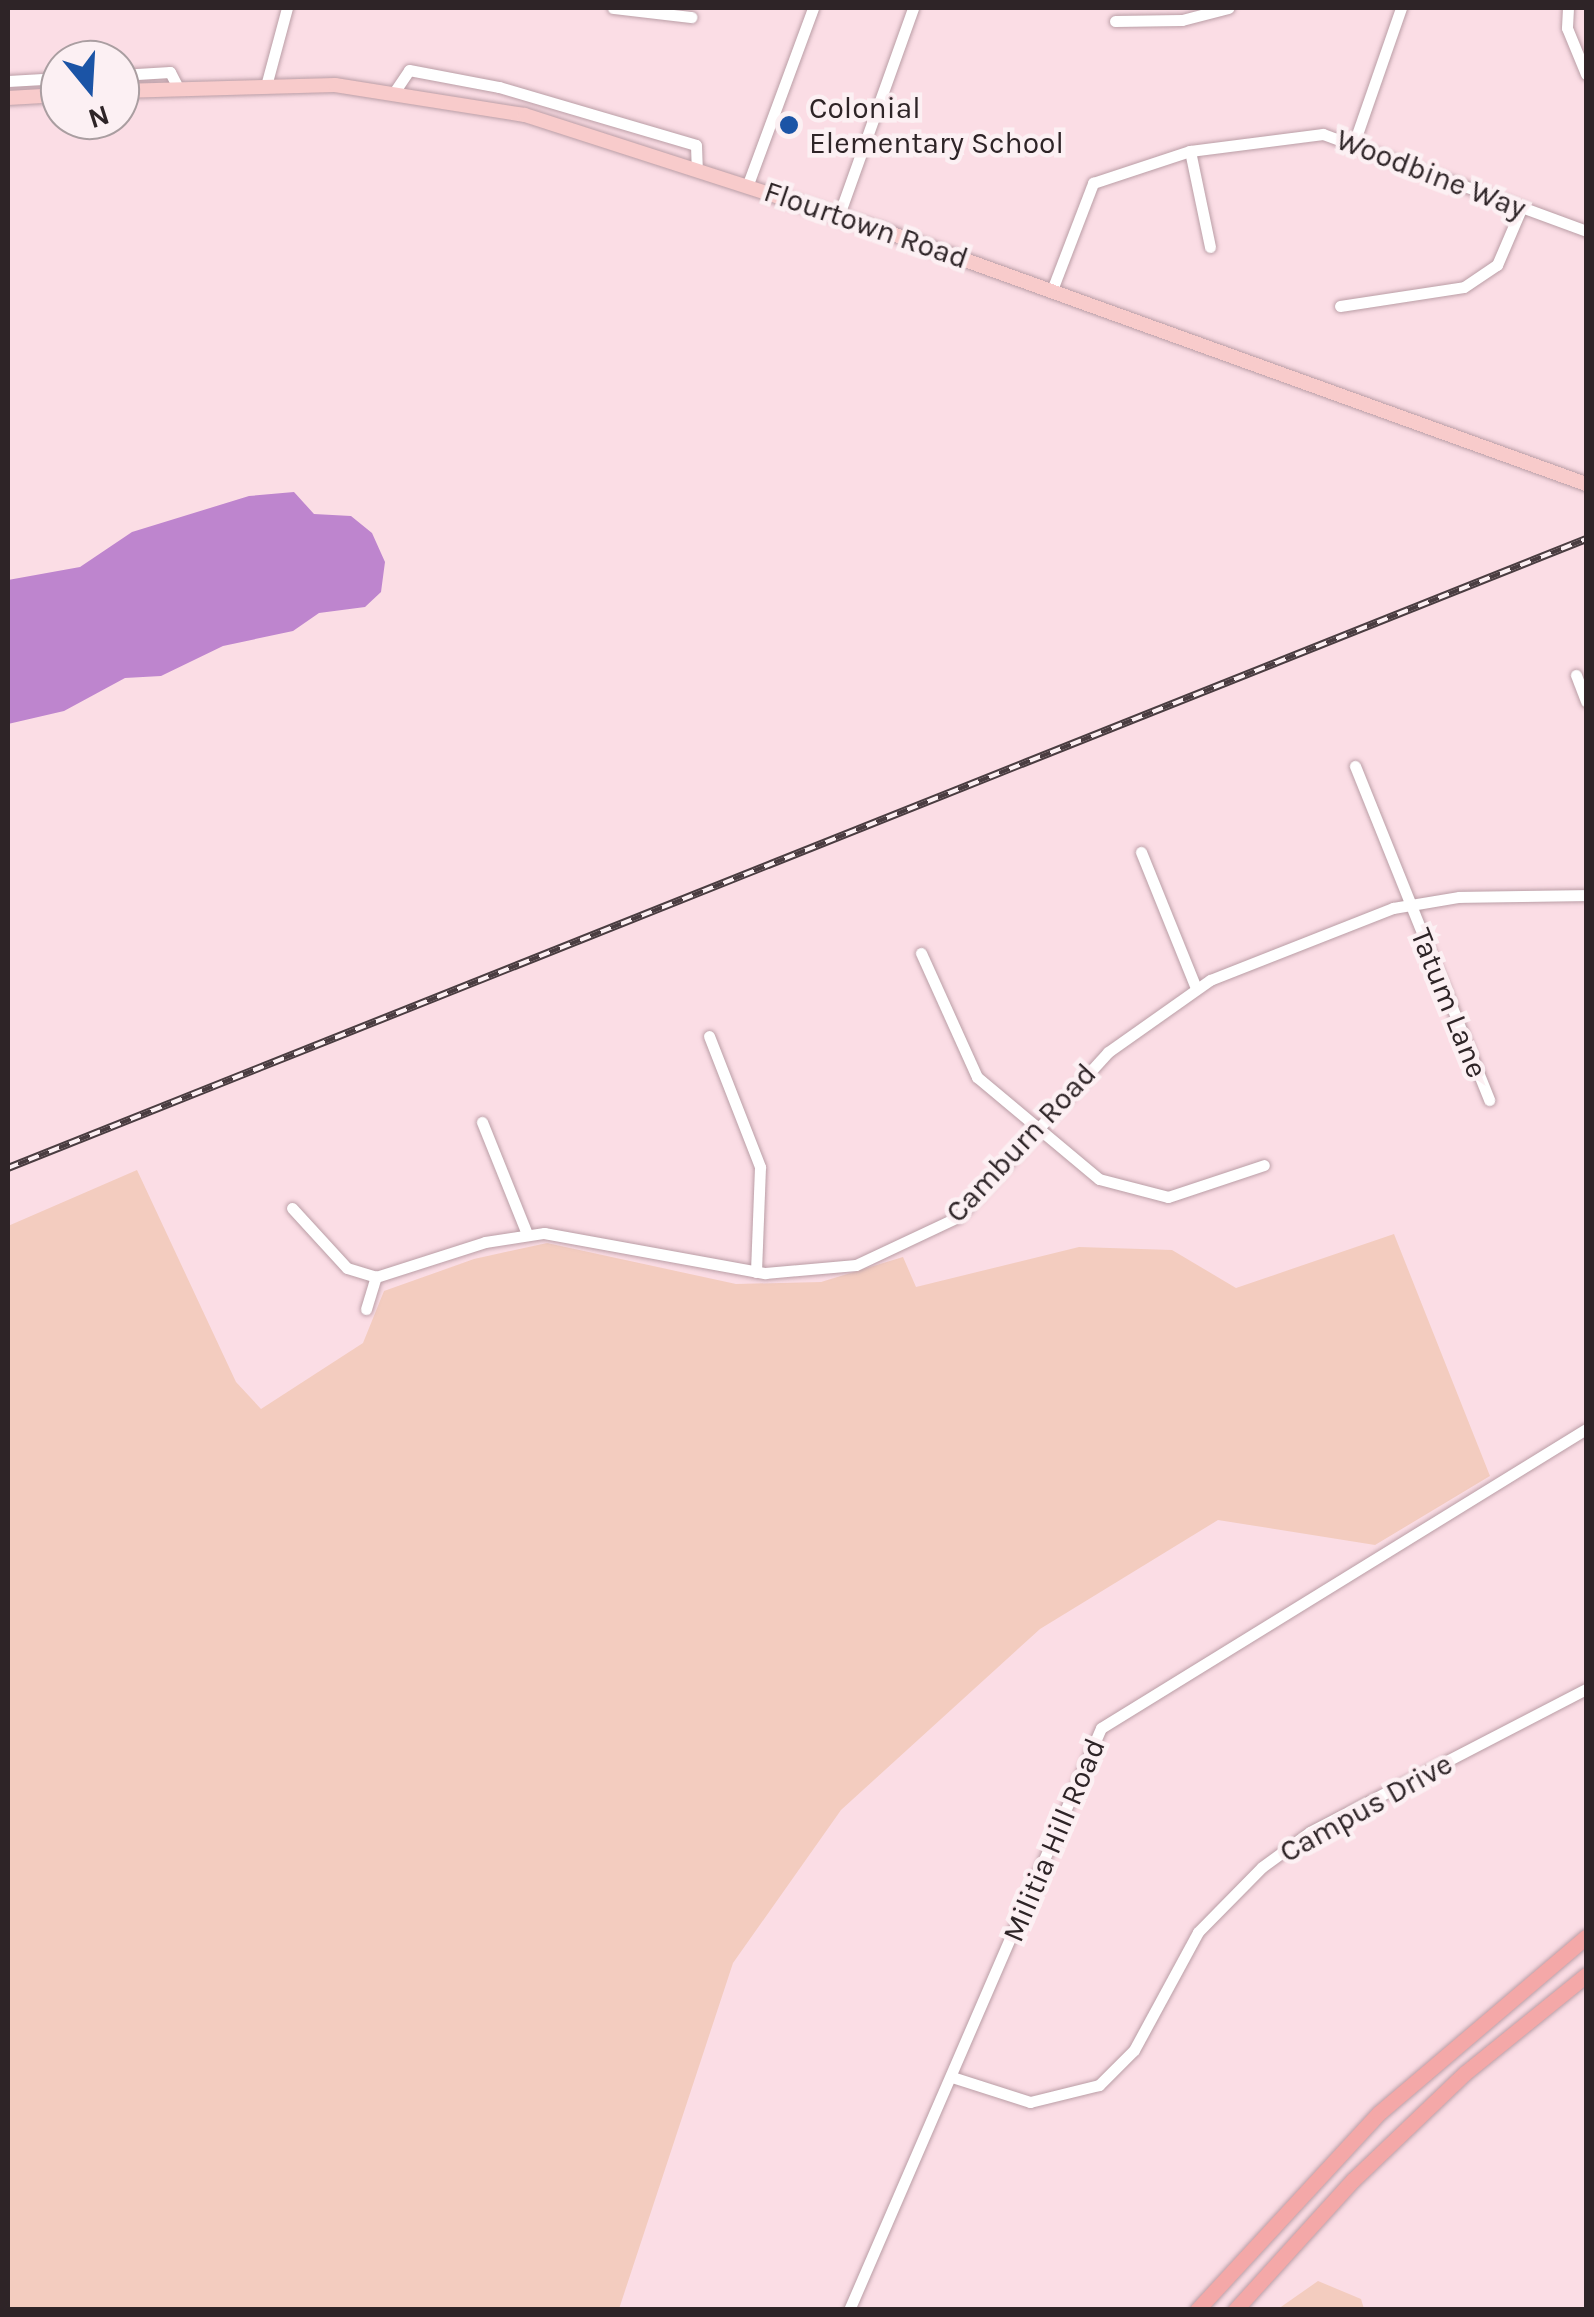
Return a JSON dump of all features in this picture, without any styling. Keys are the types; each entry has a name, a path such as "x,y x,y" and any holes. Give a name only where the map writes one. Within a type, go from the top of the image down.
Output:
{"highway":[{"path":"1197,2310 1379,2113 1586,1937"},
{"path":"1235,2310 1423,2113 1586,1975"}],"main road":[{"name":"Flourtown Road","path":"140,90 267,82 396,91 489,105 838,215 1586,484"},
{"path":"8,98 40,96"}],"street":[{"path":"267,82 287,8"},
{"path":"612,8 692,16"},
{"path":"748,184 814,8"},
{"path":"838,215 913,8"},
{"path":"1115,21 1182,20 1228,8"},
{"path":"1354,143 1401,8"},
{"path":"1568,8 1566,28 1586,74"},
{"path":"396,91 409,70 499,86 696,145 697,168"},
{"path":"140,74 170,72 178,88"},
{"path":"8,81 40,79"},
{"name":"Woodbine Way","path":"1052,290 1094,183 1190,152 1323,134 1586,230"},
{"path":"1190,152 1210,247"},
{"path":"1340,306 1464,286 1498,265 1521,209"},
{"path":"1576,676 1586,700"},
{"name":"Tatum Lane","path":"1355,766 1489,1100"},
{"path":"1141,852 1196,988"},
{"name":"Camburn Road","path":"376,1277 527,1234 588,1237 756,1272 856,1265 923,1238 973,1204 1108,1052 1196,988 1296,942 1410,905 1586,895"},
{"path":"921,953 977,1078 1086,1171 1138,1195 1178,1195 1264,1166"},
{"path":"709,1036 760,1167 756,1272"},
{"path":"482,1122 527,1234"},
{"path":"292,1208 347,1268 376,1277 366,1309"},
{"name":"Militia Hill Road","path":"850,2310 1101,1728 1586,1429"},
{"name":"Campus Drive","path":"952,2077 992,2095 1040,2103 1100,2085 1134,2050 1198,1932 1262,1867 1310,1832 1586,1689"}],"shaded area":[{"path":"294,492 314,514 351,516 372,533 385,562 381,592 365,607 319,613 293,631 223,646 161,676 125,678 64,711 8,724 8,580 80,567 132,532 249,496"},
{"path":"137,1170 236,1382 261,1409 363,1343 384,1291 474,1259 547,1243 736,1284 821,1282 903,1257 916,1287 1079,1247 1172,1250 1236,1288 1394,1234 1490,1476 1375,1545 1218,1520 1040,1629 841,1810 733,1963 619,2309 8,2309 8,1226"},
{"path":"1318,2281 1361,2299 1364,2309 1278,2309"}],"railway":[{"path":"8,1168 1586,539"}],"place":[{"name":"Colonial Elementary School","path":"789,125"}]}
